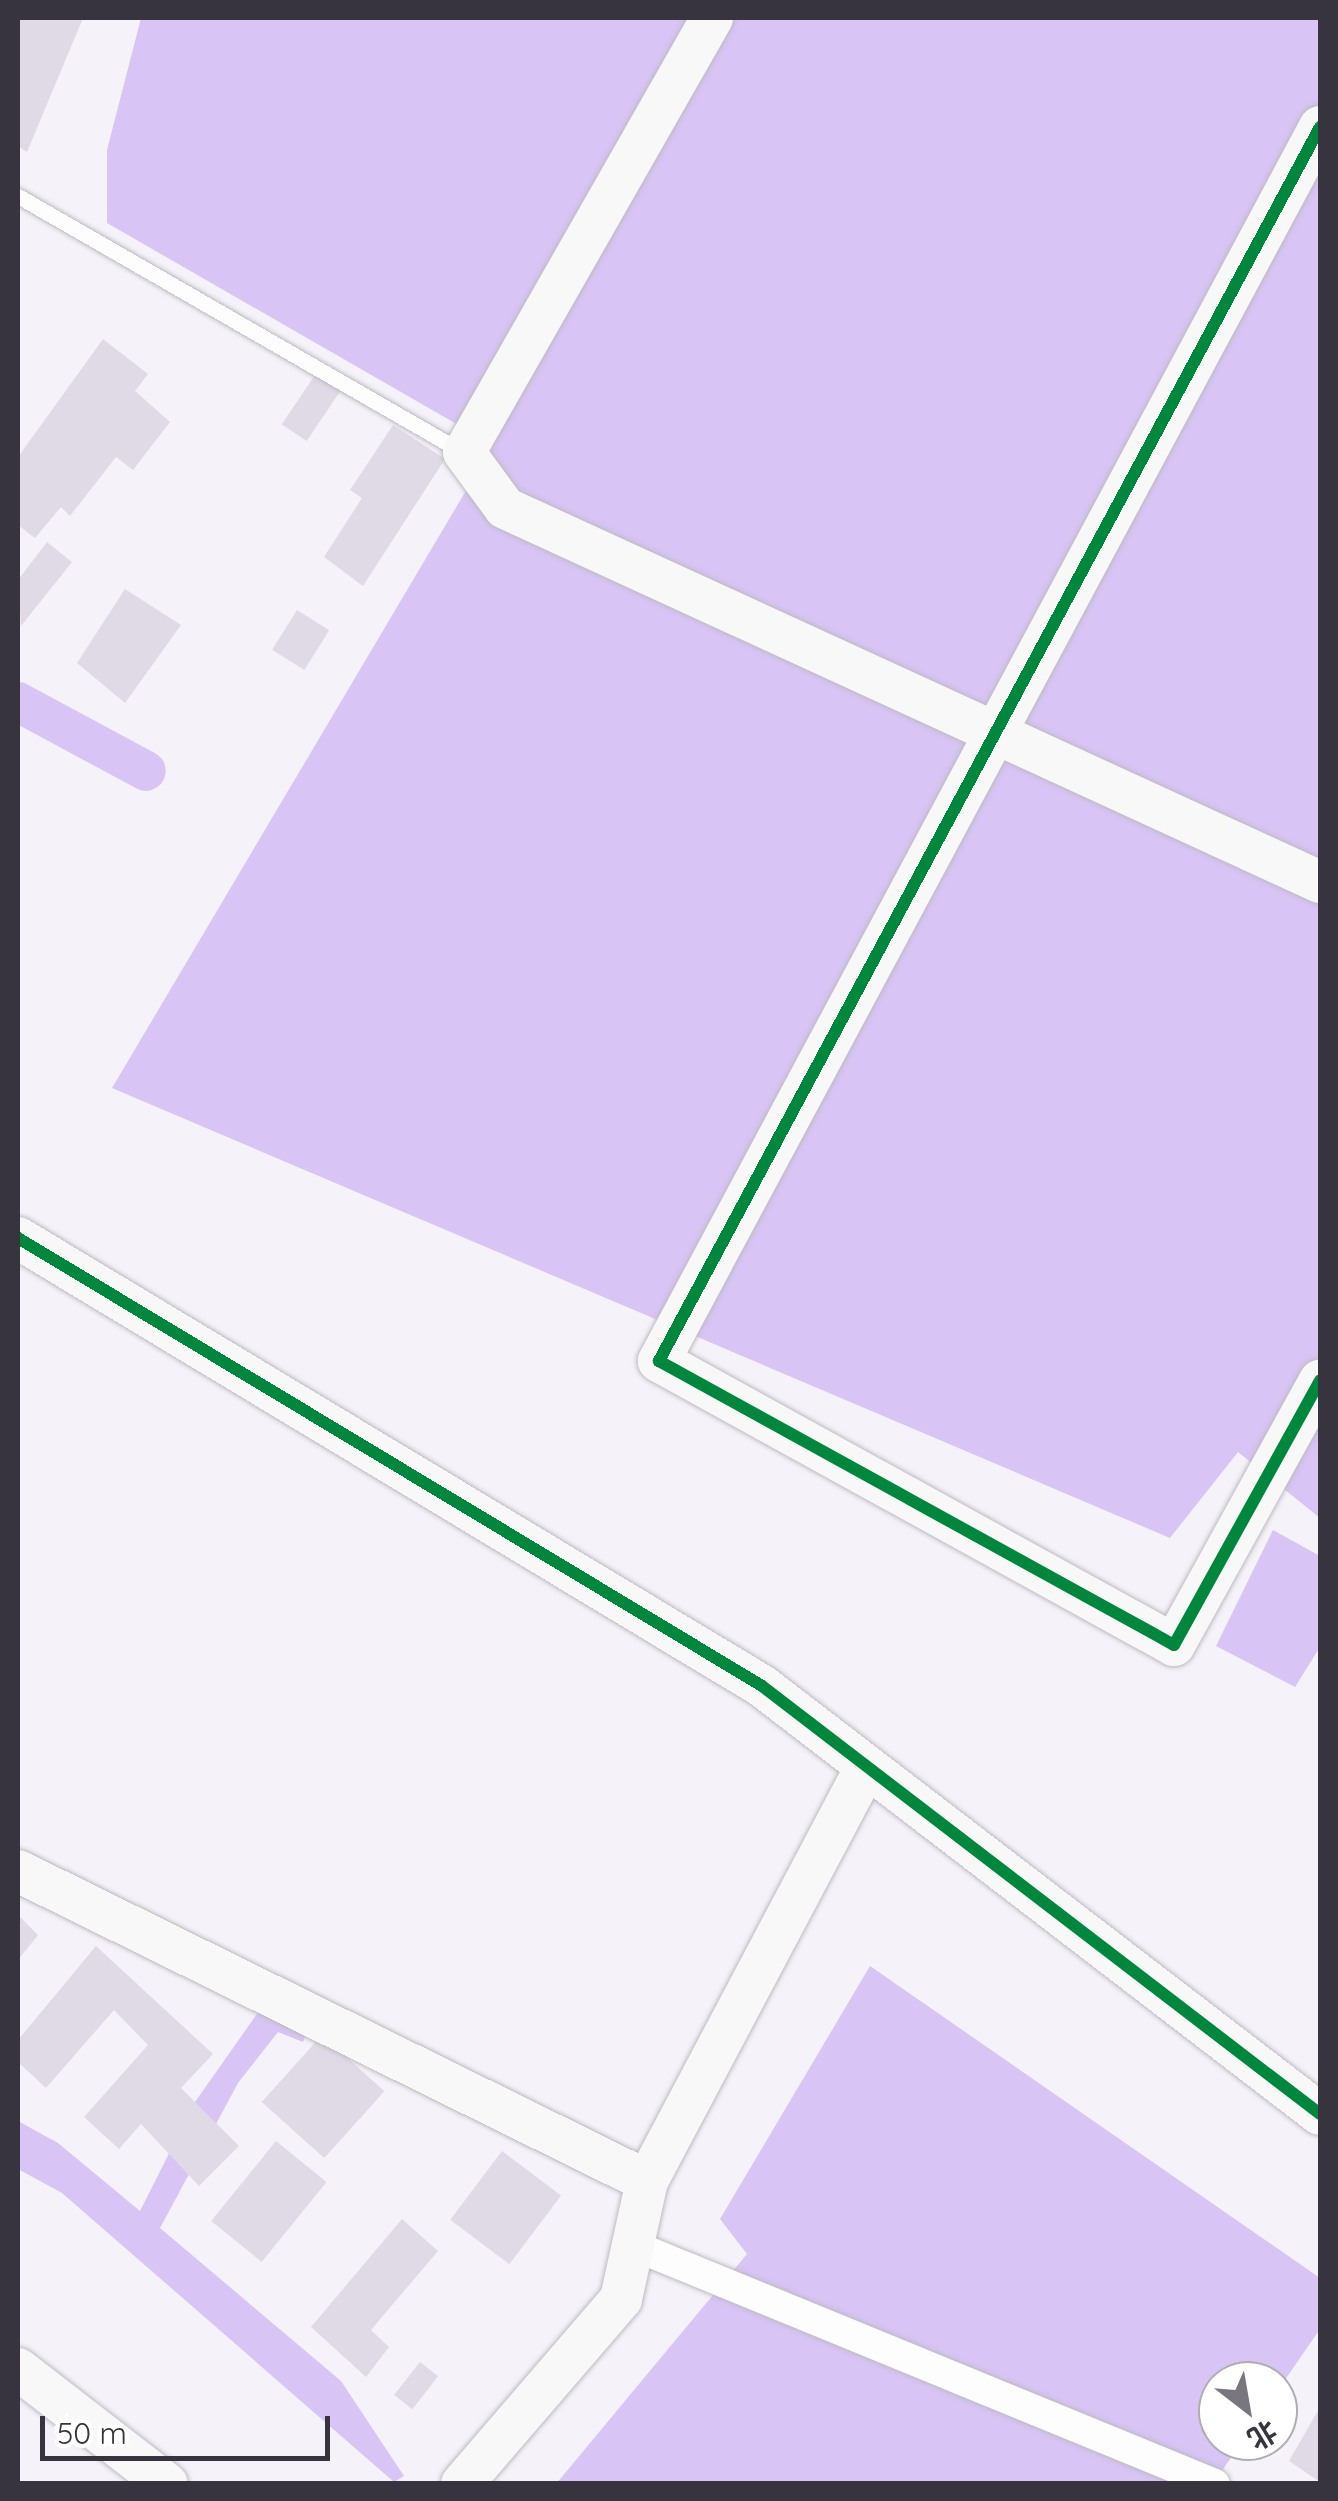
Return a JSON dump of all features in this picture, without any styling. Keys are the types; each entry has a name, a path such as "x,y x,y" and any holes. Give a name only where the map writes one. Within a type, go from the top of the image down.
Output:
{"street":[{"path":"712,18 464,452 506,508 1320,882"},
{"path":"1320,127 659,1361 1174,1645 1320,1381"},
{"path":"18,1238 762,1686 1320,2114"},
{"path":"462,2484 621,2300 647,2181 866,1767"},
{"path":"18,1871 647,2181"},
{"path":"479,2484 641,2271 647,2181"},
{"path":"642,2249 1215,2484"},
{"path":"18,2368 152,2484"},
{"path":"18,2368 167,2484"}],"lane":[{"path":"18,196 464,452"}],"shaded area":[{"path":"141,18 1320,18 1320,1518 1238,1452 1170,1538 112,1088 493,445 107,223 107,150"},
{"path":"1273,1530 1320,1556 1320,1647 1295,1687 1216,1646"},
{"path":"870,1966 1320,2278 1320,2329 1298,2361 1198,2361 1198,2461 1229,2461 1213,2483 556,2484 747,2254 720,2219"},
{"path":"259,2011 311,2022 303,2042 278,2032 238,2083 160,2228 341,2381 404,2476 394,2482 62,2193 18,2169 18,2121 58,2143 140,2211 195,2102"}],"building":[{"path":"18,18 83,18 27,152 18,146"},
{"path":"103,339 148,374 135,391 170,422 133,470 116,457 70,516 61,507 35,538 18,525 18,457"},
{"path":"317,372 342,389 307,441 282,424"},
{"path":"393,425 445,459 363,586 324,557 362,498 350,490"},
{"path":"47,542 72,562 21,626 18,580"},
{"path":"125,589 181,625 125,703 77,663"},
{"path":"297,610 329,630 304,670 272,650"},
{"path":"18,1915 38,1935 18,1960"},
{"path":"96,1946 213,2054 181,2088 239,2146 199,2186 141,2124 119,2149 84,2117 148,2045 114,2010 46,2088 18,2062 18,2040"},
{"path":"322,2035 384,2091 324,2158 262,2102"},
{"path":"276,2141 327,2182 262,2262 211,2221"},
{"path":"502,2151 561,2196 509,2264 450,2220"},
{"path":"402,2219 438,2251 371,2330 389,2347 366,2377 311,2327"},
{"path":"420,2362 438,2376 412,2409 394,2395"},
{"path":"1320,2407 1320,2482 1289,2461 1298,2461 1298,2445"}],"waterway":[{"path":"18,702 146,771"}],"cycle path":[{"path":"1320,127 659,1361 1174,1645 1320,1381"},
{"path":"18,1238 762,1686 1320,2114"}]}
